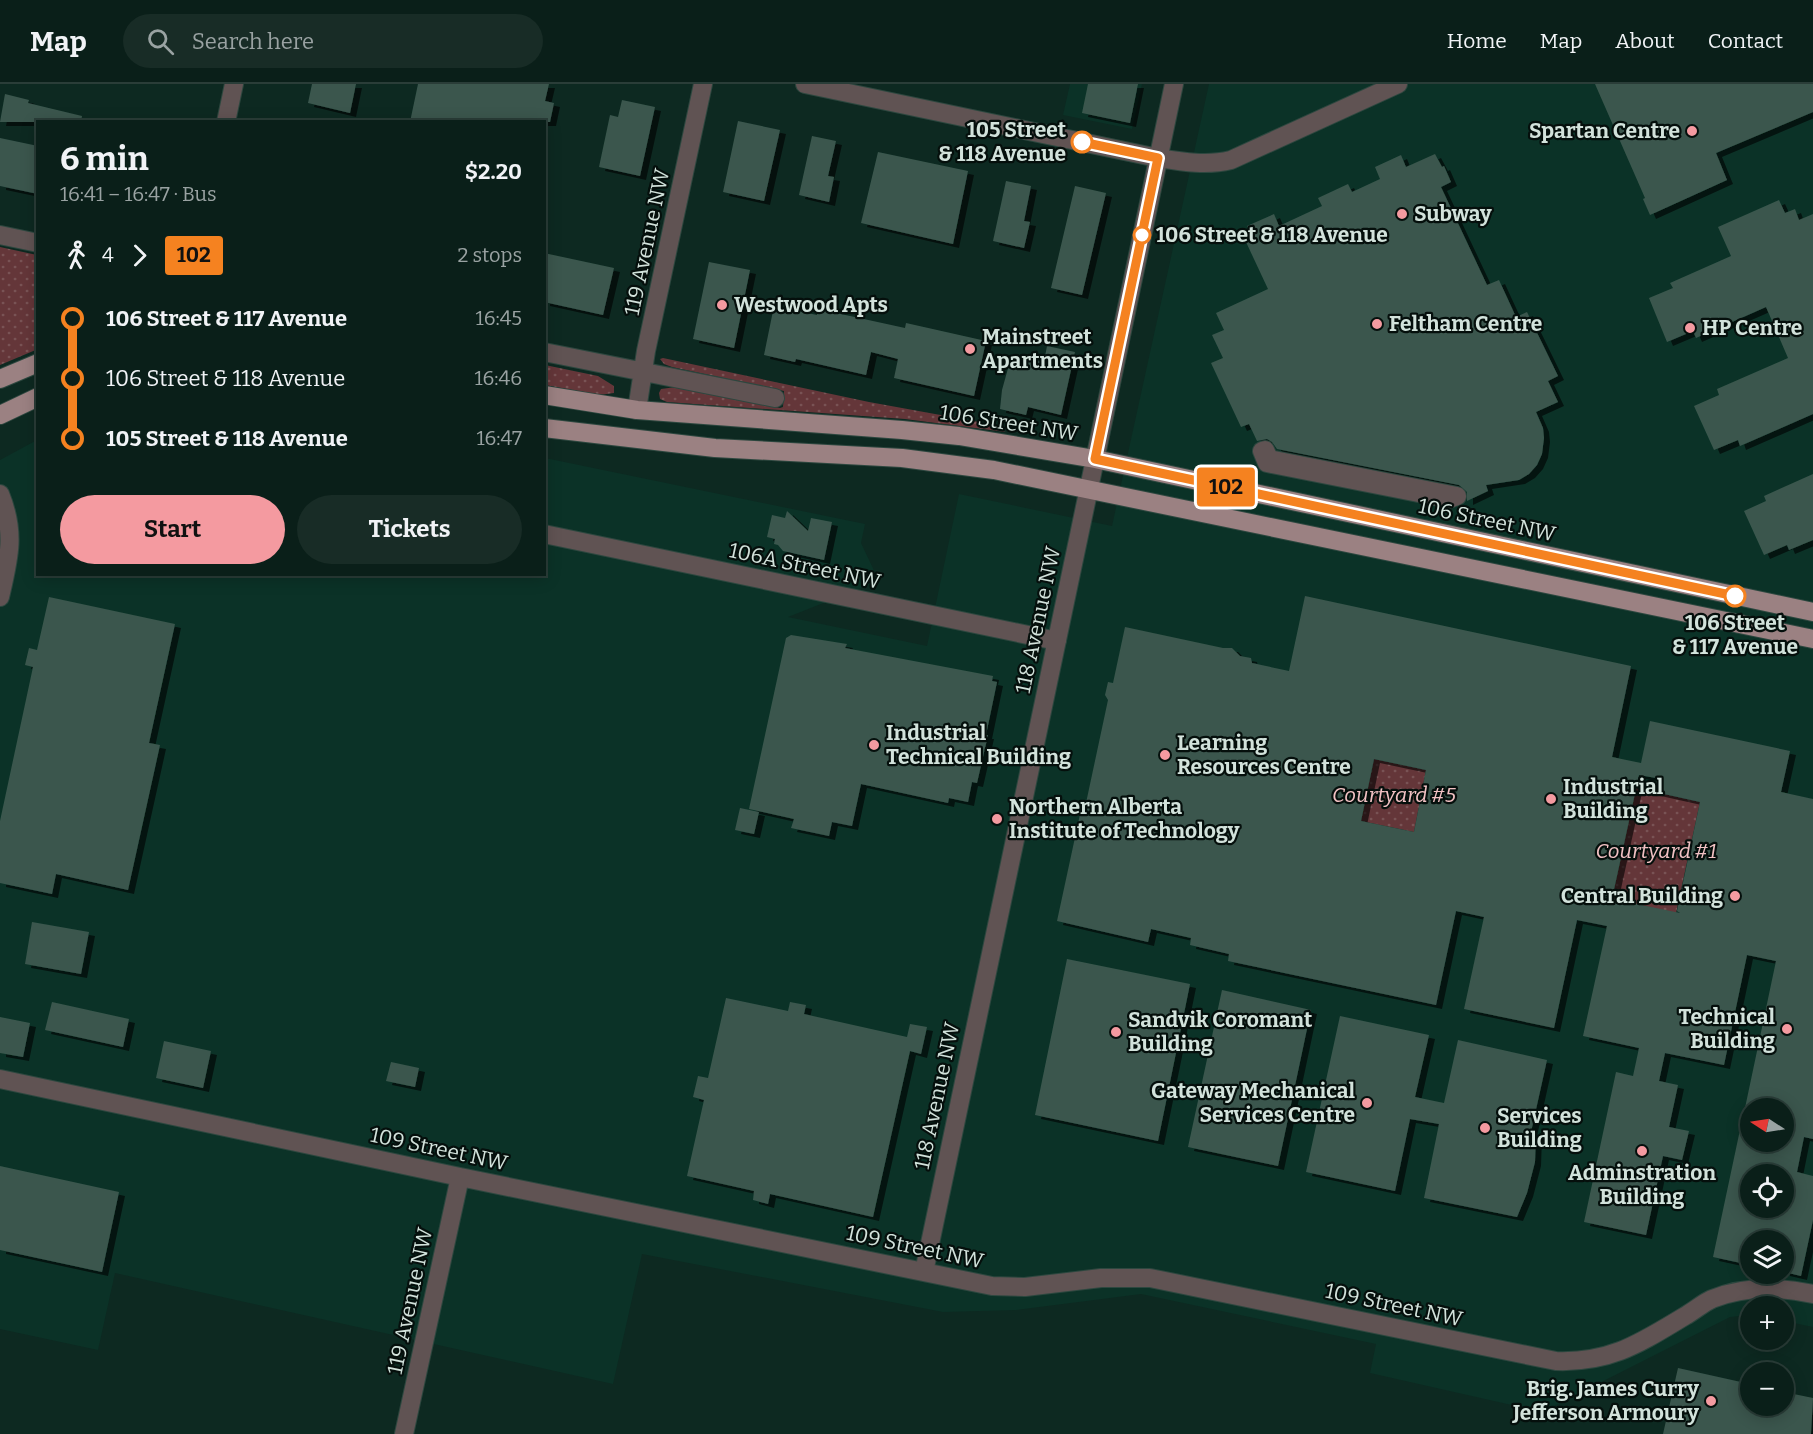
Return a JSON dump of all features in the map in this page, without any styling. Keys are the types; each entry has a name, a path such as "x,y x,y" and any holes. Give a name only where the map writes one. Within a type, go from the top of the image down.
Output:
{"main road":[{"path":"0,380 36,364"},
{"name":"106 Street NW","path":"546,395 637,410 936,433 1095,459 1813,612"},
{"path":"0,415 36,398"},
{"path":"546,428 715,448 902,458 954,464 1089,489 1813,639"}],"street":[{"path":"226,120 234,84"},
{"name":"119 Avenue NW","path":"637,410 642,373 703,84"},
{"path":"805,84 1158,158 1200,164 1217,164 1231,160 1398,84"},
{"name":"118 Avenue NW","path":"924,1272 1174,84"},
{"path":"0,235 36,243"},
{"path":"546,352 775,398"},
{"path":"1265,450 1269,459 1457,496 1449,499 1267,463 1262,451 1265,450"},
{"path":"0,494 10,550 0,597"},
{"name":"106A Street NW","path":"546,534 1057,641"},
{"name":"109 Street NW","path":"0,1079 460,1177 1008,1288 1101,1278 1150,1278 1564,1362 1587,1360 1623,1351 1712,1299 1757,1290 1788,1289 1813,1294"},
{"name":"119 Avenue NW","path":"404,1434 460,1177"}],"shaded area":[{"path":"1070,84 1142,84 1132,129 1063,115"},
{"name":"Northern Alberta Institute of Technology","path":"1209,84 1813,84 1813,1327 1794,1323 1794,1296 1740,1296 1740,1316 1730,1317 1542,1412 1370,1373 1376,1344 1141,1294 1016,1310 943,1312 642,1254 613,1384 115,1273 98,1350 0,1329 0,460 36,441 36,576 546,576 546,458 865,524 861,543 879,581 788,617 927,646 959,494 1112,526"}],"green space":[{"path":"0,247 36,255 36,350 0,365"},
{"path":"660,359 869,402 979,422 1006,432 905,419 667,402 660,399 661,389 676,387 780,408 783,407 784,391 672,367 664,364"},
{"path":"546,365 598,376 614,386 614,393 599,395 546,385"},
{"name":"Courtyard #5","path":"1374,759 1426,770 1414,832 1361,821"},
{"name":"Courtyard #1","path":"1636,788 1700,802 1676,913 1612,899"}],"building":[{"path":"312,84 356,84 350,113 308,103"},
{"path":"418,84 549,84 545,101 554,103 550,122 546,120 462,120 454,118 454,120 410,120"},
{"path":"1088,84 1138,84 1130,123 1082,113"},
{"name":"Spartan Centre","path":"1595,84 1813,84 1813,112 1716,153 1727,180 1650,215 1643,199 1645,198"},
{"path":"5,94 29,100 28,103 82,116 81,120 0,122"},
{"path":"622,100 655,107 640,176 599,167 610,115 618,117"},
{"path":"738,121 780,130 764,201 723,192"},
{"path":"812,136 836,141 828,176 834,177 829,202 799,195"},
{"path":"0,138 36,146 36,194 0,186"},
{"path":"878,152 968,171 953,244 861,223"},
{"name":"Feltham Centre","path":"1435,154 1442,167 1444,166 1451,182 1441,187 1487,285 1499,280 1516,317 1527,312 1558,376 1548,381 1558,402 1536,412 1543,428 1544,438 1542,454 1537,465 1519,480 1486,485 1488,491 1467,501 1467,492 1459,485 1277,449 1267,439 1257,441 1249,424 1241,427 1211,363 1223,358 1212,335 1224,330 1216,313 1268,289 1246,242 1253,238 1247,226 1274,214 1279,226 1322,206 1318,198 1348,184 1352,192 1380,179 1375,167 1401,155 1406,167"},
{"path":"1006,181 1031,186 1024,221 1030,222 1024,248 993,241"},
{"path":"1075,186 1106,193 1082,295 1051,288"},
{"name":"HP Centre","path":"1779,200 1785,213 1795,209 1799,220 1813,214 1813,414 1740,446 1738,440 1714,450 1694,406 1719,395 1717,389 1788,358 1766,307 1696,338 1693,331 1667,342 1649,298 1673,288 1670,283 1731,256 1718,227"},
{"path":"546,253 614,268 603,315 546,302"},
{"name":"Westwood Apts","path":"709,262 750,270 734,348 693,339"},
{"path":"774,306 817,315 818,309 905,328 906,323 986,341 974,396 894,378 898,359 871,352 866,375 796,359 795,362 764,355"},
{"path":"1047,346 1075,352 1061,415 1028,407 1026,415 1000,409 1002,390 1012,354 1044,362"},
{"path":"1813,474 1813,540 1789,550 1787,545 1764,555 1744,511 1766,501 1764,496"},
{"path":"787,511 808,531 811,518 832,522 824,560 783,551 774,544 775,539 767,537 772,515 785,518"},
{"path":"1305,596 1631,666 1612,757 1641,763 1650,721 1790,751 1781,792 1813,799 1813,1139 1804,1137 1797,1172 1813,1176 1813,1220 1801,1276 1794,1274 1794,1230 1740,1230 1740,1263 1713,1257 1740,1130 1740,1152 1794,1152 1794,1098 1747,1098 1776,961 1747,955 1724,1065 1665,1053 1659,1081 1678,1085 1669,1127 1689,1131 1682,1160 1663,1156 1646,1235 1584,1222 1616,1072 1633,1076 1639,1048 1583,1036 1607,926 1577,920 1554,1028 1464,1009 1484,917 1456,911 1436,1005 1228,961 1229,954 1190,945 1191,938 1151,929 1148,942 1057,921 1108,700 1105,695 1108,682 1113,683 1125,627 1232,648 1240,656 1251,658 1252,663 1289,671","holes":["1374,759 1426,770 1414,832 1361,821","1639,775 1656,778 1655,792 1700,802 1677,911 1680,913 1603,897 1613,894"]},
{"path":"49,597 175,624 149,743 160,745 128,890 56,874 52,894 0,883 0,821 33,667 25,665 29,648 37,650"},
{"name":"Industrial Technical Building","path":"791,635 847,644 845,648 993,676 992,681 997,682 986,735 988,735 977,783 972,782 968,802 949,798 948,803 861,784 852,826 832,822 829,836 791,828 794,819 749,809 786,638"},
{"path":"740,808 759,812 754,834 735,830"},
{"path":"32,922 89,932 81,974 25,964"},
{"name":"Sandvik Coromant Building","path":"1067,959 1190,984 1158,1141 1035,1115"},
{"path":"1222,990 1311,1010 1278,1166 1188,1147"},
{"path":"726,998 788,1011 790,1002 806,1005 804,1014 907,1037 910,1024 927,1027 921,1054 910,1051 873,1217 770,1194 768,1204 753,1200 754,1191 687,1176 704,1100 693,1097 698,1076 708,1078"},
{"path":"52,1002 129,1019 123,1047 45,1030"},
{"path":"1340,1016 1429,1035 1415,1097 1444,1103 1458,1040 1547,1060 1531,1132 1536,1134 1535,1162 1527,1193 1517,1217 1424,1198 1439,1124 1410,1119 1395,1191 1306,1172"},
{"path":"0,1017 30,1023 23,1057 0,1053"},
{"path":"164,1041 211,1051 203,1088 156,1078"},
{"path":"391,1062 419,1068 415,1087 386,1081"},
{"path":"0,1166 119,1192 102,1272 0,1250"},
{"name":"Brig. James Curry Jefferson Armoury","path":"1678,1368 1740,1382 1740,1416 1794,1416 1794,1394 1813,1398 1811,1434 1663,1434"}],"bus line":[{"name":"102","path":"1082,142 1158,158 1095,459 1735,596"}],"place":[{"name":"Spartan Centre","path":"1692,131"},
{"name":"105 Street & 118 Avenue","path":"1082,142"},
{"name":"Subway","path":"1402,214"},
{"name":"106 Street & 118 Avenue","path":"1142,235"},
{"name":"Westwood Apts","path":"722,305"},
{"name":"Feltham Centre","path":"1377,324"},
{"name":"HP Centre","path":"1690,328"},
{"name":"Mainstreet Apartments","path":"970,349"},
{"name":"106 Street & 117 Avenue","path":"1735,596"},
{"name":"Industrial Technical Building","path":"874,745"},
{"name":"Learning Resources Centre","path":"1165,755"},
{"name":"Industrial Building","path":"1551,799"},
{"name":"Northern Alberta Institute of Technology","path":"997,819"},
{"name":"Central Building","path":"1735,896"},
{"name":"Technical Building","path":"1787,1029"},
{"name":"Sandvik Coromant Building","path":"1116,1032"},
{"name":"Gateway Mechanical Services Centre","path":"1367,1103"},
{"name":"Services Building","path":"1485,1128"},
{"name":"Adminstration Building","path":"1642,1151"},
{"name":"Brig. James Curry Jefferson Armoury","path":"1711,1401"}]}
